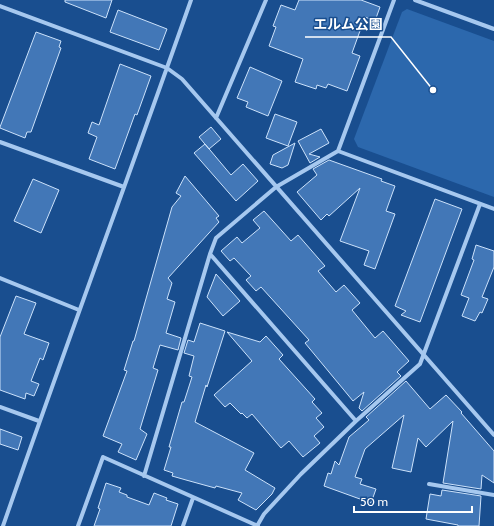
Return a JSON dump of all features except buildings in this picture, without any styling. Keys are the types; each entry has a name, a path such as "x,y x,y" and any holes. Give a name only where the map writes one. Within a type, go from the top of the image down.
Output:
{"street":[{"path":"2,526 191,0"},
{"path":"216,118 266,0"},
{"path":"144,476 216,238 276,186 338,151 394,0"},
{"path":"415,0 494,29"},
{"path":"0,6 167,68 182,79 494,435"},
{"path":"0,142 124,187"},
{"path":"338,151 494,209"},
{"path":"78,526 103,457 258,526 264,514 301,474 356,421 420,364 480,204"},
{"path":"210,254 356,421"},
{"path":"0,278 79,310"},
{"path":"0,407 39,421"},
{"path":"429,484 494,495"},
{"path":"183,526 193,498"}],"shaded area":[{"path":"407,9 494,41 494,197 358,147 354,139 402,12"}],"place":[{"name":"エルム公園","path":"433,90"}]}
